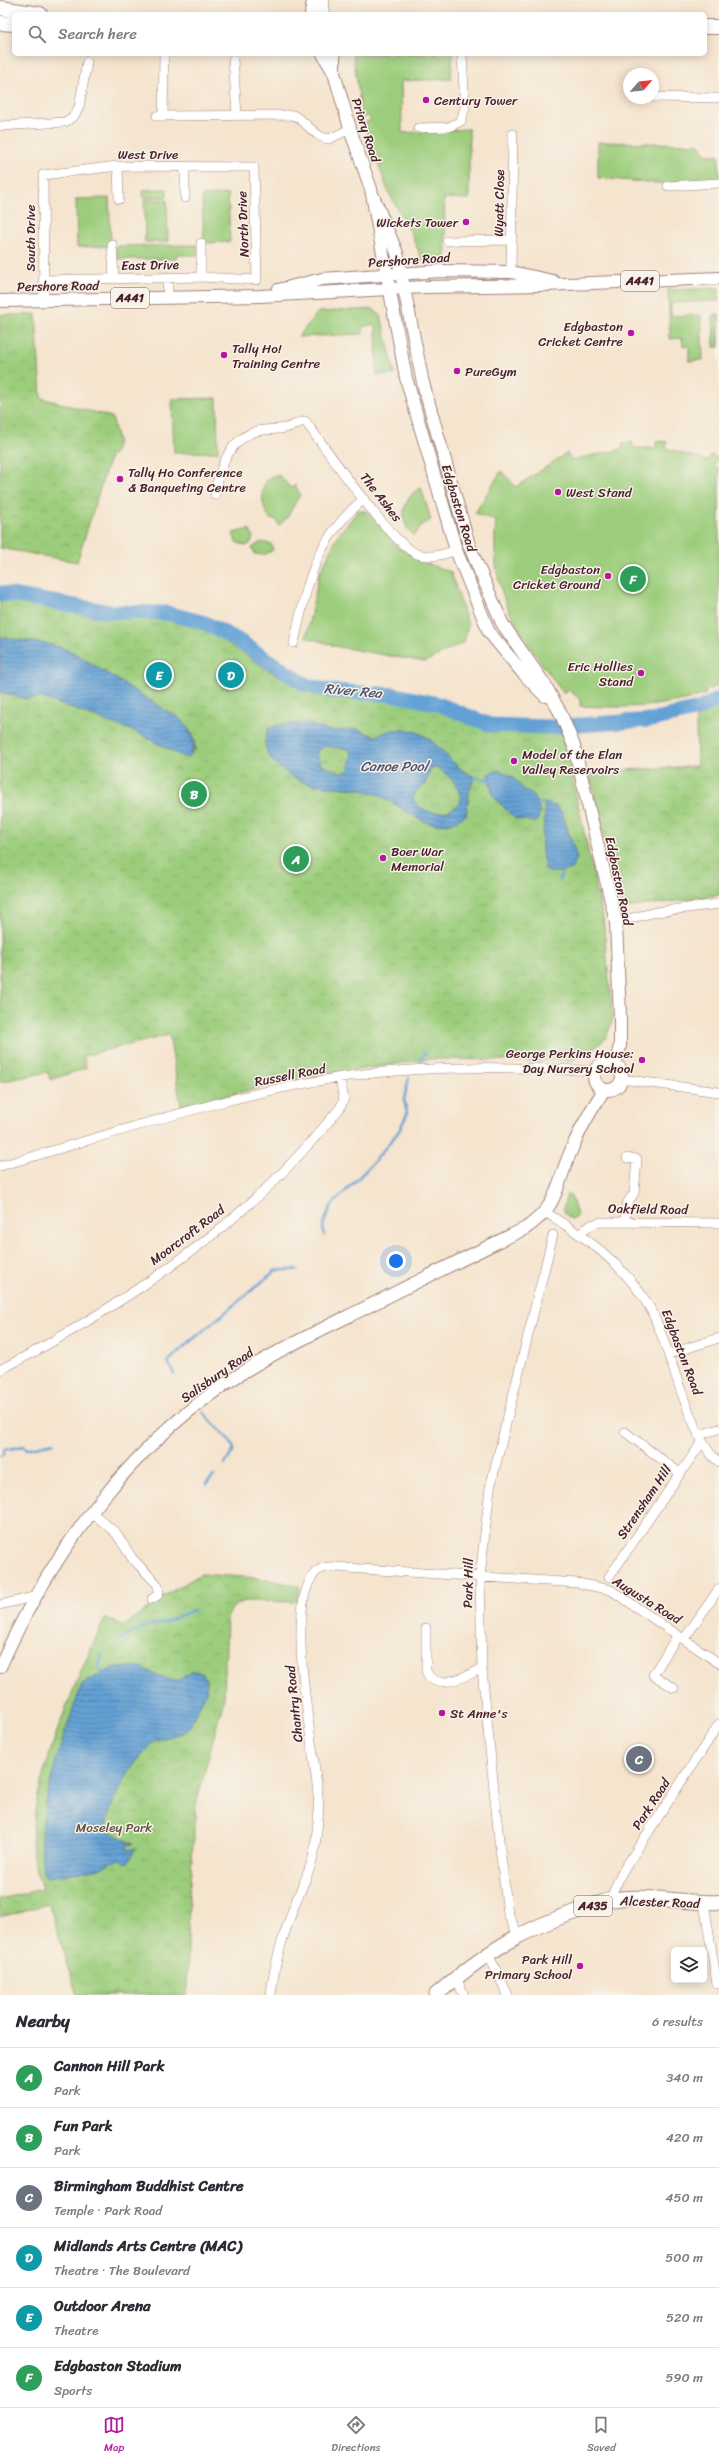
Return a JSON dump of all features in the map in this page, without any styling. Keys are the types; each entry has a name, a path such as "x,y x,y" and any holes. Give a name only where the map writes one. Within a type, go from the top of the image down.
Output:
{"highway":[{"path":"0,8 27,12"},
{"path":"0,23 12,24"},
{"path":"707,26 719,27"},
{"name":"Alcester Road","path":"436,1995 488,1954 518,1935 548,1921 610,1900 641,1898 704,1903 719,1902"}],"main road":[{"path":"312,12 313,0"},
{"path":"322,0 323,12"},
{"name":"Priory Road","path":"324,56 334,73 350,129 373,196 397,253 403,289"},
{"name":"Priory Road","path":"334,56 334,73"},
{"name":"Priory Road","path":"373,196 389,290"},
{"name":"Pershore Road","path":"260,296 322,279 401,273 489,270 511,272 560,284"},
{"name":"Pershore Road","path":"0,301 260,296 403,289 719,278"},
{"name":"Edgbaston Road","path":"403,289 423,383 469,545 502,623 545,685 570,736 616,922 620,1046 615,1064"},
{"name":"Edgbaston Road","path":"389,290 406,378 431,468 456,550 489,632 522,672 559,711"},
{"path":"431,468 445,464"},
{"path":"456,550 469,545"},
{"path":"489,632 502,623"},
{"path":"606,1062 615,1064 620,1069 622,1079 614,1089 604,1090 596,1084 595,1071 606,1062"},
{"path":"545,1212 559,1190 568,1158 604,1090"},
{"name":"Salisbury Road","path":"0,1667 54,1565 92,1512 148,1448 184,1415 244,1371 306,1337 526,1228 545,1212"}],"street":[{"path":"164,56 160,116 237,114 293,116 304,120 323,138 334,137 350,129"},
{"path":"418,128 449,128 461,120 465,107 462,56"},
{"path":"233,59 237,114"},
{"path":"0,126 65,122 74,116 79,107 87,62"},
{"path":"659,97 719,98"},
{"name":"Wyatt Close","path":"511,272 514,134"},
{"path":"118,166 119,199"},
{"name":"West Drive","path":"43,175 118,166 254,167"},
{"path":"185,167 185,198"},
{"name":"North Drive","path":"254,167 257,280"},
{"name":"South Drive","path":"43,175 44,300"},
{"path":"668,186 719,183"},
{"path":"447,241 512,240"},
{"path":"201,243 201,277"},
{"path":"112,244 114,278"},
{"path":"167,277 168,297"},
{"name":"East Drive","path":"43,280 201,277 257,280"},
{"name":"The Ashes","path":"215,494 221,469 228,453 241,437 258,431 286,428 305,420 364,499 393,534 418,554 439,556 456,550"},
{"path":"294,643 313,567 329,534 346,514 364,499"},
{"path":"616,922 656,912 719,904"},
{"name":"Russell Road","path":"0,1166 244,1097 340,1079 403,1070 520,1068 595,1071"},
{"name":"Moorcroft Road","path":"0,1370 119,1299 175,1262 235,1215 277,1178 340,1108 344,1099 340,1079"},
{"path":"622,1079 719,1092"},
{"path":"625,1222 626,1205 634,1193 637,1159 627,1158"},
{"name":"Edgbaston Road","path":"545,1212 581,1233 611,1258 639,1291 657,1323 700,1438 719,1462"},
{"name":"Oakfield Road","path":"581,1233 591,1225 601,1222 719,1223"},
{"name":"Park Hill","path":"518,1935 508,1914 482,1669 480,1577 490,1488 553,1235"},
{"path":"669,1354 719,1338"},
{"path":"700,1438 719,1429"},
{"path":"625,1432 680,1473"},
{"name":"Strensham Hill","path":"609,1577 680,1473 700,1438"},
{"path":"92,1512 116,1533 132,1558 157,1584 159,1589 158,1595 152,1599"},
{"name":"Chantry Road","path":"271,1995 282,1939 315,1850 319,1811 303,1682 301,1647 306,1592 309,1583 316,1572 327,1567 480,1577"},
{"name":"Augusta Road","path":"480,1577 578,1583 612,1590 719,1663"},
{"path":"674,1688 653,1675 708,1597 719,1589"},
{"path":"0,1605 37,1596"},
{"path":"426,1628 426,1671 429,1677 434,1681 447,1682 482,1669"},
{"name":"Park Road","path":"610,1900 621,1874 719,1724"},
{"path":"704,1903 717,1984"},
{"path":"488,1954 508,1995"},
{"path":"456,1978 464,1995"}],"green space":[{"path":"353,56 453,56 451,79 401,81 402,133 469,129 469,199 444,198 446,257 422,260 411,233 388,191 364,123 371,120 368,116 362,118"},
{"path":"598,142 700,144 706,155 719,155 719,183 668,184 598,178"},
{"path":"167,189 167,197 143,198 143,190"},
{"path":"228,194 230,242 204,243 202,196"},
{"path":"109,198 111,246 77,247 76,199"},
{"path":"144,200 167,200 168,242 145,242"},
{"path":"197,245 198,255 176,255 176,259 117,259 116,246"},
{"path":"719,288 719,301 671,303 671,316 701,315 703,360 689,361 689,346 683,346 682,338 670,339 668,290"},
{"path":"373,309 381,316 395,374 377,375 376,325 363,326 363,334 298,337 318,312"},
{"path":"36,314 41,398 112,417 118,441 114,455 111,454 77,562 0,548 0,315"},
{"path":"719,314 719,347 714,347 713,315"},
{"path":"217,398 218,452 174,453 172,399"},
{"name":"Edgbaston Cricket Ground","path":"656,441 667,442 666,448 707,461 711,455 718,458 714,465 719,469 719,682 715,687 705,690 706,694 674,702 628,707 580,706 581,700 569,690 564,694 521,634 511,615 497,573 495,548 496,521 475,513 501,471 516,487 567,453 571,460 623,449 622,443 632,442 634,448 656,448"},
{"path":"275,475 280,476 291,488 295,485 300,495 286,519 279,526 277,520 270,519 267,514 264,508 262,495 265,483 269,478"},
{"path":"421,487 431,520 422,525 414,536 405,524 404,510 410,498"},
{"path":"358,511 370,513 397,547 428,564 451,572 468,625 464,642 425,662 339,647 306,637 319,575 338,535"},
{"path":"249,529 253,537 251,543 246,546 236,542 233,533"},
{"path":"261,542 271,544 273,550 264,555 255,554 252,548"},
{"path":"0,597 111,617 170,619 204,628 278,676 314,691 352,694 436,707 491,729 562,732 603,918 613,1019 606,1038 596,1047 572,1060 534,1062 428,1059 298,1079 181,1106 169,1035 83,1056 86,1068 50,1080 48,1072 0,1082"},
{"path":"719,706 719,895 626,908 622,905 618,898 589,772 697,766 696,718"},
{"path":"567,1194 571,1196 577,1215 573,1220 566,1215 563,1209"},
{"name":"Moseley Park","path":"201,1574 259,1578 300,1586 298,1602 244,1601 233,1607 227,1617 224,1698 196,1805 189,1896 187,1995 77,1995 49,1904 0,1917 0,1899 42,1889 34,1863 32,1836 36,1805 54,1739 80,1673 105,1618 124,1626 164,1596"}],"water":[{"path":"0,637 53,645 73,652 180,719 190,730 187,732 191,732 188,734 192,733 194,737 191,740 195,738 192,742 196,742 192,745 196,746 192,748 196,749 191,750 193,754 190,752 190,757 183,757 136,732 40,697 27,699 0,692"},
{"name":"Canoe Pool","path":"304,723 332,731 357,729 374,736 392,730 407,730 419,733 429,739 463,771 475,777 470,788 466,815 452,822 440,824 428,823 385,798 373,793 307,783 295,778 283,771 271,759 267,752 265,740 269,728 279,725","holes":["324,746 348,749 352,754 348,771 342,773 321,765 316,752","437,767 456,785 461,801 450,810 436,813 423,809 417,805 413,799 416,791 425,784 430,770"]},
{"path":"499,770 513,777 524,790 533,795 540,811 537,822 515,819 493,796 488,774"},
{"path":"544,803 554,805 562,812 577,858 572,869 559,872 546,871 542,852 545,813"},
{"path":"127,1666 143,1668 165,1679 179,1680 192,1671 202,1673 207,1680 206,1693 189,1727 183,1733 156,1740 130,1770 114,1799 106,1824 110,1832 134,1844 127,1845 128,1850 136,1848 127,1864 119,1859 97,1869 48,1877 43,1873 42,1849 46,1801 58,1753 82,1684 112,1668"}],"waterway":[{"name":"River Rea","path":"0,593 110,612 167,613 205,623 236,639 306,685 331,691 396,695 438,704 490,725 551,727 651,720 699,709 719,699"},
{"path":"475,777 490,780"},
{"path":"538,804 544,803"},
{"path":"559,881 562,872"},
{"path":"419,1061 426,1052"},
{"path":"324,1235 323,1225 331,1206 373,1163 399,1131 407,1114 404,1099 409,1078"},
{"path":"174,1374 168,1362 180,1350 276,1270 298,1270"},
{"path":"203,1412 231,1442 234,1450 225,1464"},
{"path":"0,1456 4,1454 3,1450 24,1446 26,1449 54,1443"},
{"path":"206,1484 214,1476"},
{"path":"118,1640 149,1625 163,1623 194,1610"},
{"path":"99,1666 102,1654"}],"place":[{"name":"Century Tower","path":"426,100"},
{"name":"Wickets Tower","path":"466,222"},
{"name":"Edgbaston Cricket Centre","path":"631,333"},
{"name":"Tally Ho! Training Centre","path":"224,355"},
{"name":"PureGym","path":"457,371"},
{"name":"Tally Ho Conference & Banqueting Centre","path":"120,479"},
{"name":"West Stand","path":"558,492"},
{"name":"Edgbaston Cricket Ground","path":"608,576"},
{"name":"Edgbaston Stadium","path":"633,579"},
{"name":"Eric Hollies Stand","path":"641,673"},
{"name":"Outdoor Arena","path":"159,675"},
{"name":"Midlands Arts Centre (MAC)","path":"231,675"},
{"name":"Model of the Elan Valley Reservoirs","path":"514,761"},
{"name":"Fun Park","path":"194,794"},
{"name":"Boer War Memorial","path":"383,858"},
{"name":"Cannon Hill Park","path":"296,859"},
{"name":"George Perkins House: Day Nursery School","path":"642,1060"},
{"name":"St Anne's","path":"442,1713"},
{"name":"Birmingham Buddhist Centre","path":"639,1759"},
{"name":"Park Hill Primary School","path":"580,1966"}]}
